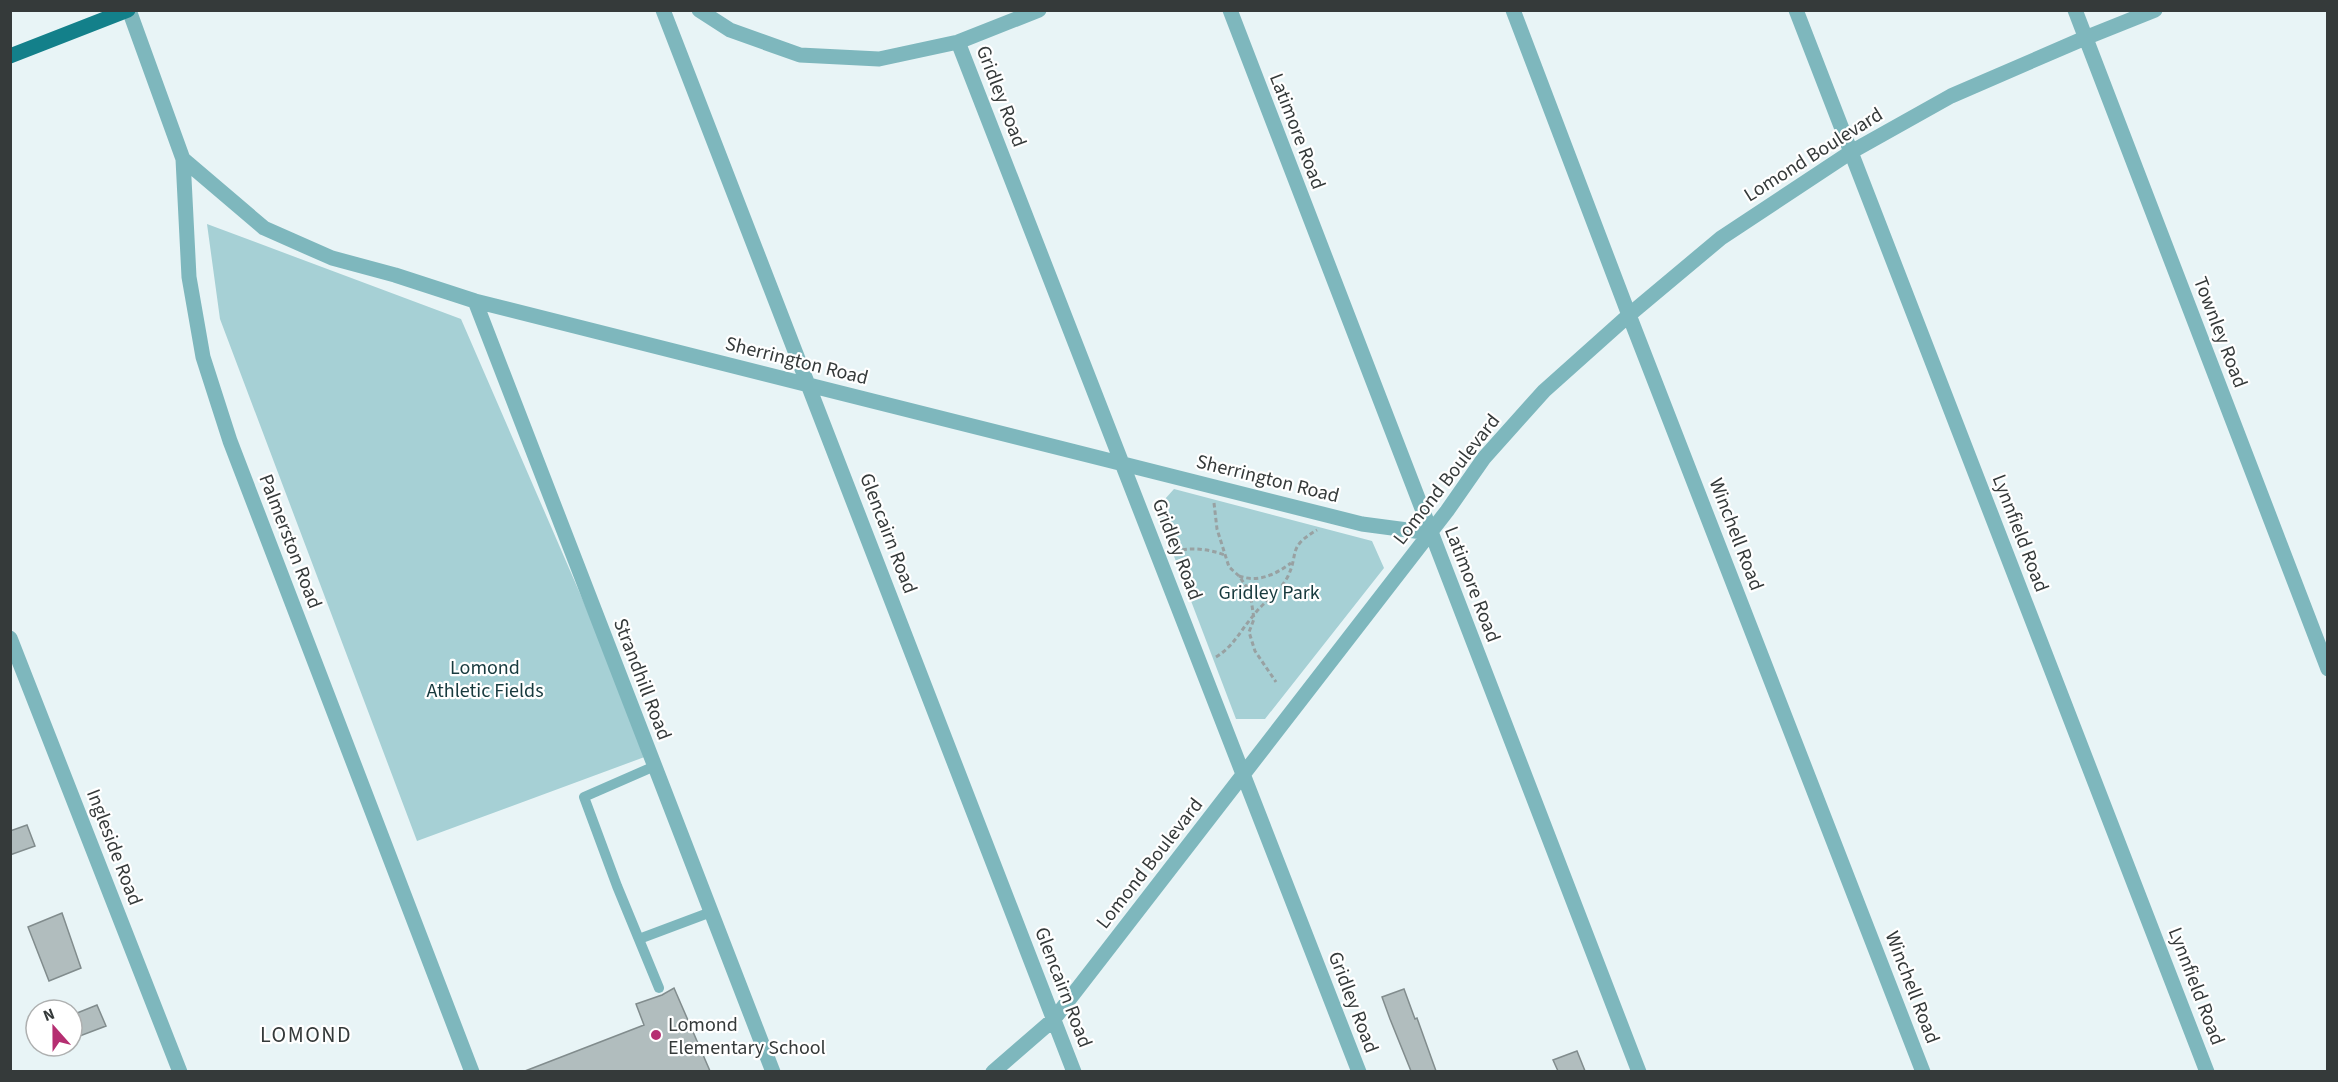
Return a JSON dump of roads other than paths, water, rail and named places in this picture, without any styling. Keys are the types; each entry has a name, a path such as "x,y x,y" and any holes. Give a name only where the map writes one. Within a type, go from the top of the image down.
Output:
{"main road":[{"path":"10,56 129,10"}],"street":[{"name":"Palmerston Road","path":"129,10 183,159 189,277 203,357 230,441 472,1071"},
{"name":"Glencairn Road","path":"663,10 1074,1071"},
{"path":"699,10 730,30 800,55 879,59 958,42 1039,10"},
{"name":"Latimore Road","path":"1230,10 1639,1071"},
{"name":"Winchell Road","path":"1513,10 1923,1071"},
{"name":"Lynnfield Road","path":"1796,10 2207,1071"},
{"name":"Townley Road","path":"2075,10 2328,669"},
{"name":"Lomond Boulevard","path":"993,1071 1054,1019 1244,775 1484,458 1544,391 1629,315 1721,238 1851,152 1951,96 2155,10"},
{"name":"Gridley Road","path":"958,42 1359,1071"},
{"name":"Sherrington Road","path":"183,159 264,228 332,258 395,275 475,301 1362,524 1430,532"},
{"name":"Strandhill Road","path":"475,301 773,1071"},
{"name":"Ingleside Road","path":"10,638 180,1071"}],"lane":[{"path":"655,766 584,797 659,988"},
{"path":"639,939 711,912"}],"place":[{"name":"Lomond Elementary School","path":"656,1035"}],"district":[{"name":"LOMOND","path":"306,1034"}],"park label":[{"name":"Gridley Park","path":"1269,592"},
{"name":"Lomond Athletic Fields","path":"485,678"}]}
